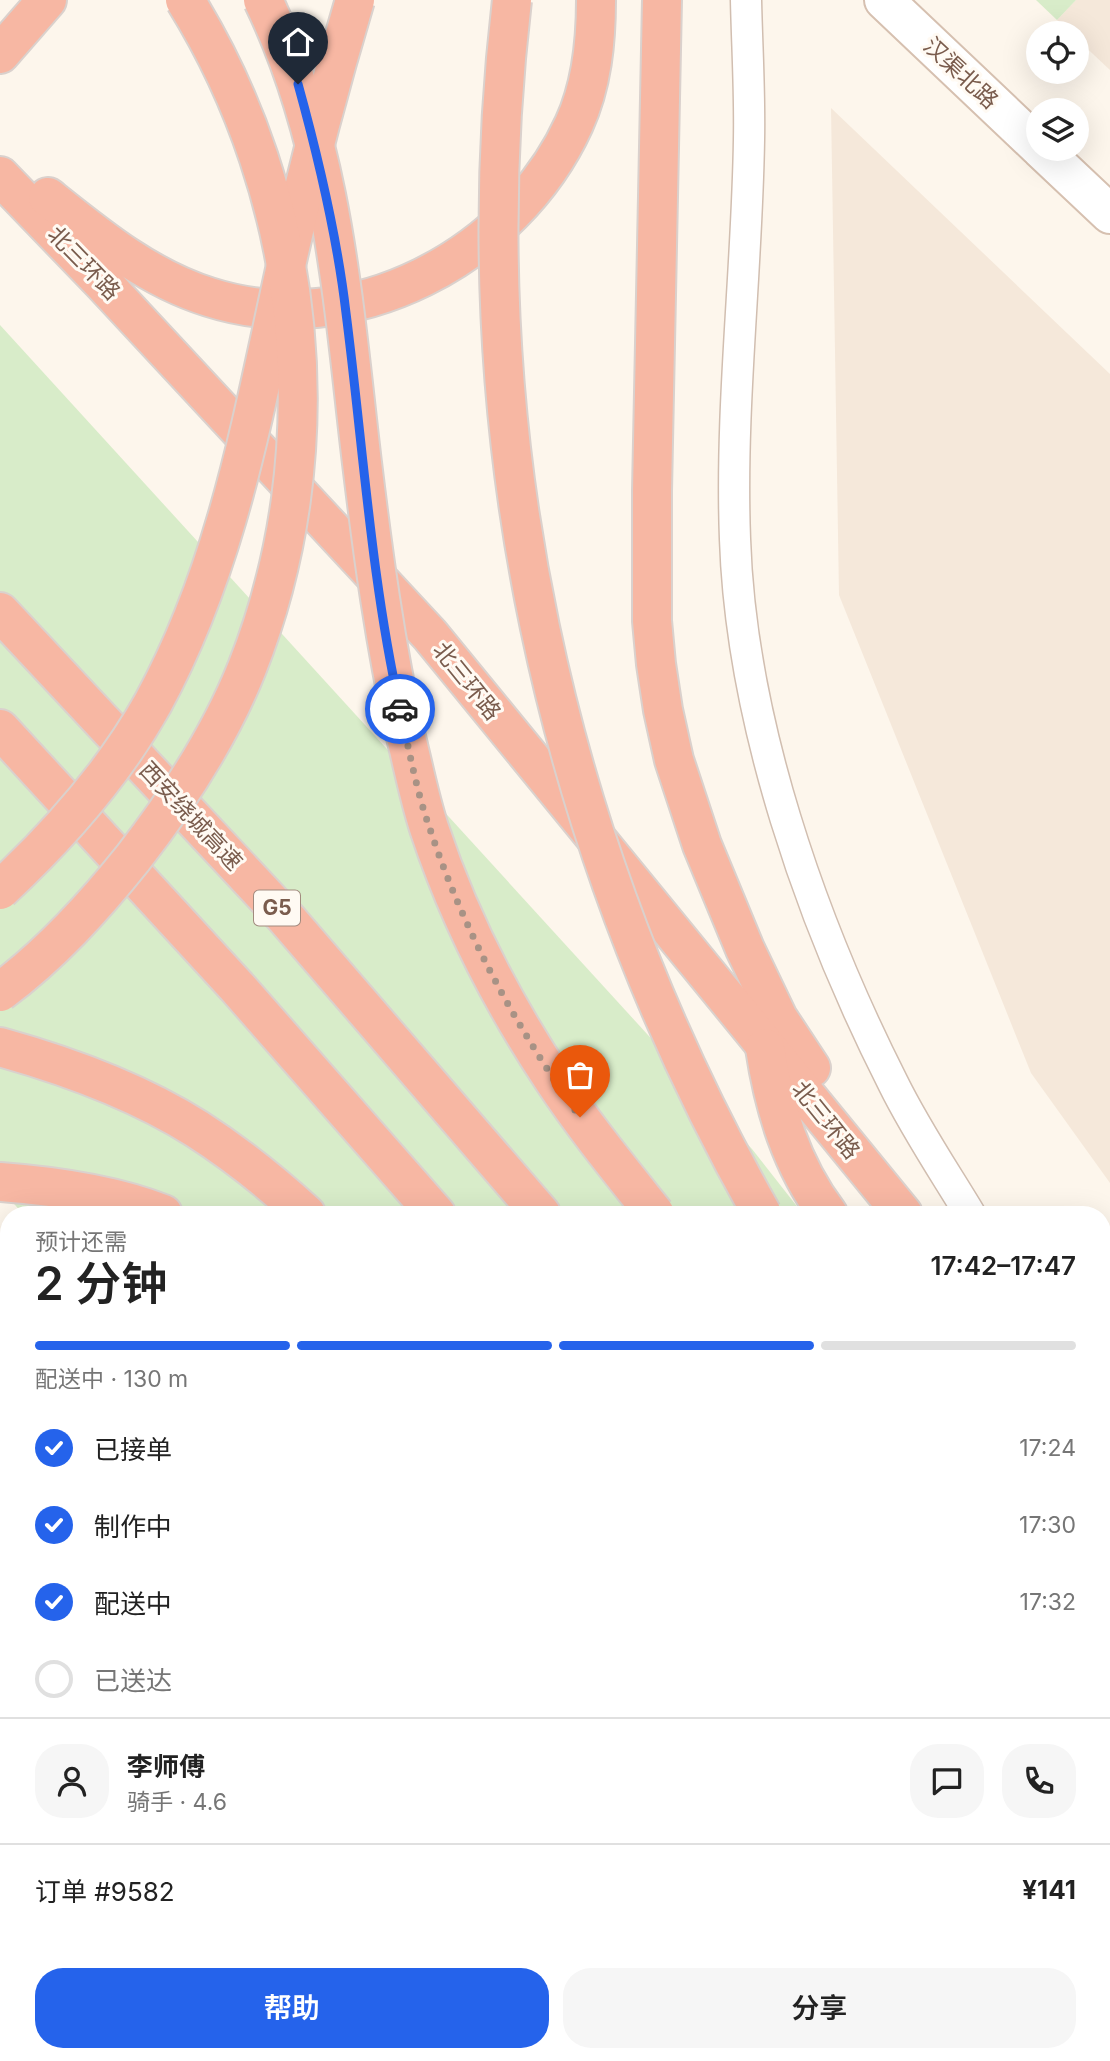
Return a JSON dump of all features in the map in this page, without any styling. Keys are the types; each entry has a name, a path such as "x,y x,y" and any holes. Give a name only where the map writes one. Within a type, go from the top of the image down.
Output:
{"highway":[{"path":"0,54 47,0"},
{"path":"0,992 68,933 106,892 146,841 200,761 225,717 247,668 267,611 289,509 299,403 297,340 283,245 257,150 240,105 185,0"},
{"path":"263,0 298,84 328,200 346,313 361,460 385,636 411,759 429,827 457,901 486,963 521,1027 552,1078 649,1206"},
{"path":"0,890 56,834 121,753 152,705 170,669 214,565 241,468 310,155 355,0"},
{"path":"512,0 504,69 500,172 498,264 502,362 511,459 541,629 582,795 608,877 643,970 693,1081 758,1206"},
{"path":"0,159 138,265 208,297 261,308 286,310 321,307 379,294 425,278 472,249 519,207 541,180 570,132 587,89 594,54 596,0"},
{"path":"662,0 652,621 663,710 677,771 702,845 745,949 778,1018 905,1206"},
{"name":"北三环路","path":"0,176 430,635 896,1206"},
{"name":"西安绕城高速","path":"0,612 286,918 534,1206"},
{"path":"0,729 237,988 429,1206"},
{"path":"764,1045 771,1083 788,1144 823,1206"},
{"path":"0,1047 68,1069 159,1108 196,1128 233,1154 296,1206"},
{"path":"0,1182 39,1184 137,1206"}],"street":[{"path":"747,0 749,138 734,453 735,541 744,639 765,747 799,860 845,980 893,1085 965,1206"},
{"name":"汉渠北路","path":"884,0 1026,135"},
{"name":"汉渠北路","path":"1054,161 1110,214"}],"shaded area":[{"path":"1076,0 1110,0 1110,70 1089,50 1089,21 1057,20"},
{"path":"831,108 1110,374 1110,1183 1031,1073 839,595"}],"green space":[{"path":"1036,0 1076,0 1057,20"},
{"path":"0,325 752,1149 797,1206 16,1206 0,1188"}],"way so far":[{"path":"400,709 429,827 457,901 486,963 521,1027 580,1117"}],"route":[{"path":"298,84 328,200 337,253 372,544 385,636 400,709"}]}
